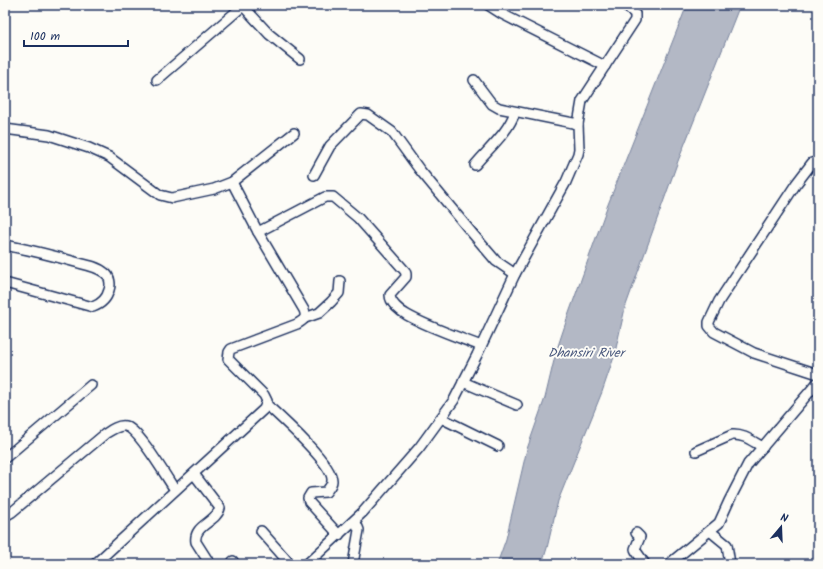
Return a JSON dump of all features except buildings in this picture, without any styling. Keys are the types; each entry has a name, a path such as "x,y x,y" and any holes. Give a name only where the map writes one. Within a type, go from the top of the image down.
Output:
{"street":[{"path":"157,80 243,5 269,34 300,58"},
{"path":"488,5 502,14 605,66"},
{"path":"307,564 355,520 419,448 450,406 481,346 515,274 566,182 578,154 578,124 582,101 635,20 635,14 625,5"},
{"path":"474,80 492,104 499,108 578,124"},
{"path":"475,165 507,128 512,121 515,112"},
{"path":"314,175 330,146 359,116 362,114 368,115 392,132 420,169 496,261 515,274"},
{"path":"5,129 48,135 89,148 109,157 153,190 167,198 207,190 232,182 294,133"},
{"path":"818,162 812,163 809,166 796,184 719,301 709,322 709,326 714,332 754,353 818,374"},
{"path":"232,182 258,232 304,310 306,314 305,318"},
{"path":"258,232 325,197 334,197 358,218 405,271 406,277 390,295 391,301 407,316 481,346"},
{"path":"5,245 93,267 106,273 110,289 103,301 93,307 5,283"},
{"path":"95,564 264,409 267,401 264,395 228,359 228,352 235,347 297,324 305,318 319,313 339,293 340,281"},
{"path":"463,382 517,405"},
{"path":"669,564 719,523 743,472 818,382"},
{"path":"5,458 91,386"},
{"path":"266,404 315,451 332,478 331,484 326,492 311,493 308,498 309,502 340,535"},
{"path":"441,418 498,446"},
{"path":"5,516 12,512 105,434 120,427 126,426 139,436 175,490"},
{"path":"696,451 732,435 742,435 763,447"},
{"path":"194,474 220,508 218,514 200,529 195,538 210,564"},
{"path":"353,564 359,530 355,520"},
{"path":"261,531 290,564"},
{"path":"710,531 727,545 730,564"},
{"path":"636,532 640,537 636,551 645,564"}],"water":[{"name":"Dhansiri River","path":"687,5 740,5 678,161 625,308 614,357 602,392 558,501 542,564 497,564 506,539 527,449 545,398 556,352 568,316 607,207"}]}
